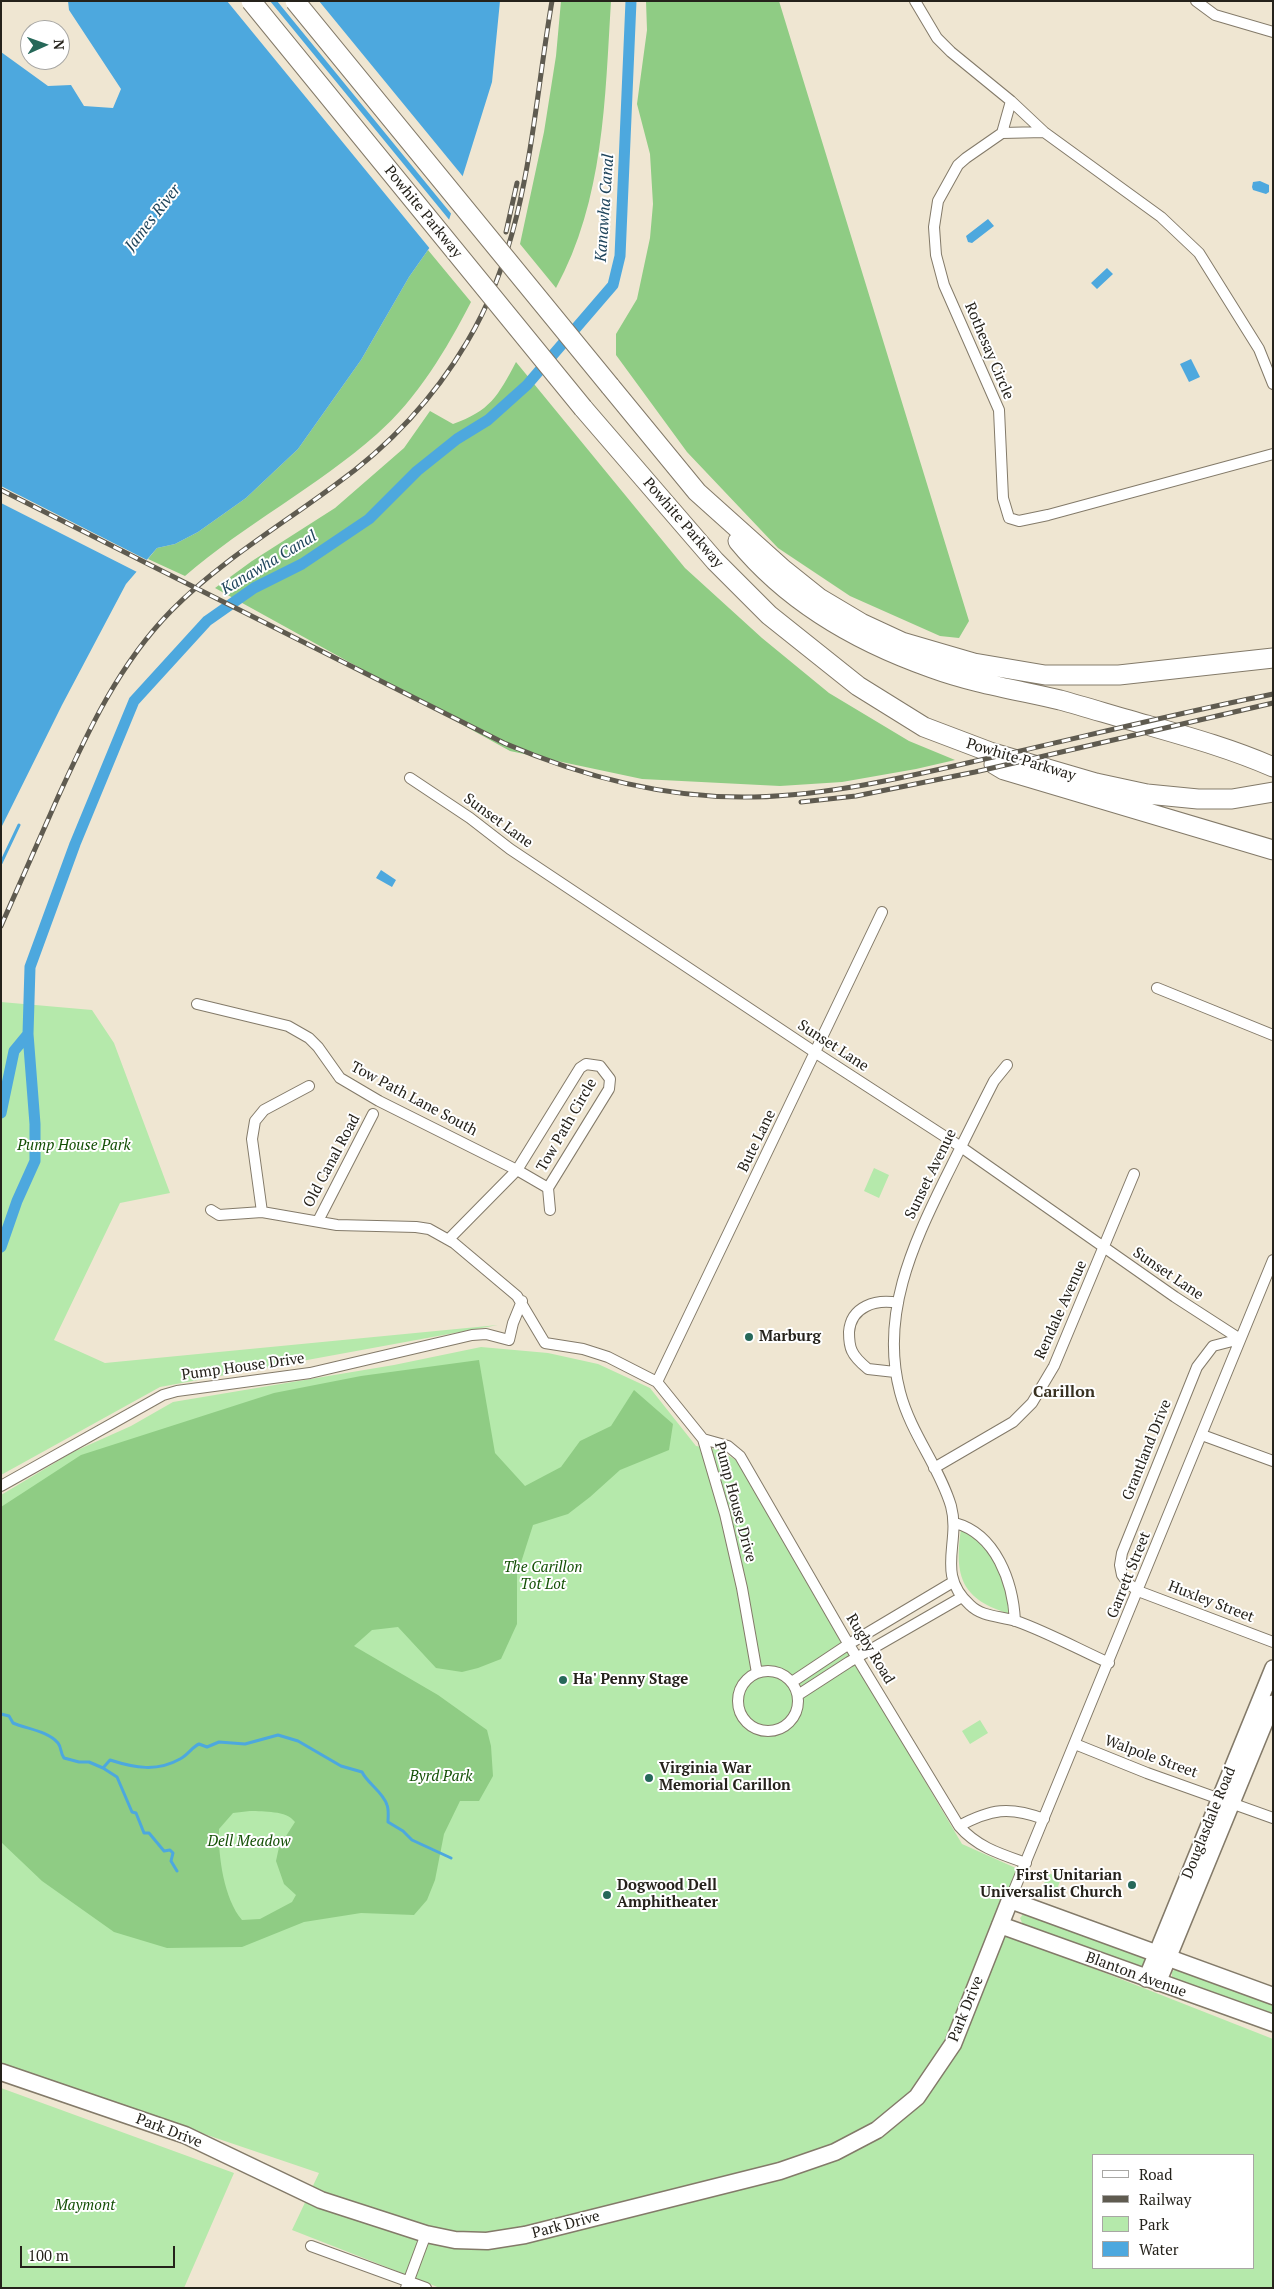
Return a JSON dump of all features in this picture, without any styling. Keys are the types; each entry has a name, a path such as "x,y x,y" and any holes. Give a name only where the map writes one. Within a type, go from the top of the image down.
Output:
{"highway":[{"name":"Powhite Parkway","path":"251,1 583,408 715,561 769,615 858,686 924,727 990,752 1096,783 1147,794 1198,799 1232,799 1270,793"},
{"name":"Powhite Parkway","path":"295,1 697,492 784,570 819,598 862,623 902,642 940,654 1007,670 1045,675 1119,675 1273,658"},
{"path":"697,492 755,562 781,585 812,610 894,653 932,669 1060,701 1209,743 1273,767"},
{"path":"924,727 1004,770 1273,850"}],"main road":[{"name":"Blanton Avenue","path":"1010,1900 1273,1996"},
{"name":"Park Drive","path":"1,2072 185,2135 321,2200 426,2234 455,2240 486,2241 525,2235 780,2171 835,2152 877,2130 917,2096 953,2044 1010,1900"},
{"name":"Blanton Avenue","path":"1000,1925 1273,2024"}],"street":[{"path":"915,1 937,38 951,52 1011,101 1044,132 1161,217 1199,253 1259,349 1273,384"},
{"path":"1196,1 1215,15 1273,32"},
{"path":"1011,101 1002,133 1044,132"},
{"name":"Rothesay Circle","path":"1002,133 987,141 958,165 938,201 934,227 936,255 944,285 999,410 1003,498 1009,518 1019,521 1048,515 1273,454"},
{"name":"Sunset Lane","path":"410,778 470,818 510,849 960,1147 1175,1297 1240,1339"},
{"name":"Bute Lane","path":"657,1382 882,912"},
{"path":"1157,988 1273,1035"},
{"name":"Tow Path Lane South","path":"197,1004 294,1029 309,1038 318,1047 340,1078 379,1101 517,1170"},
{"name":"Tow Path Circle","path":"586,1064 600,1066 610,1079 609,1089 548,1188 517,1170 580,1068 586,1064"},
{"name":"Sunset Avenue","path":"1007,1065 994,1081 917,1237 904,1274 894,1326 895,1372 920,1445 946,1493 955,1523 950,1559 953,1582 962,1597 971,1607 981,1612 1015,1621 1109,1663"},
{"path":"262,1212 252,1139 253,1126 264,1110 309,1086"},
{"name":"Old Canal Road","path":"318,1220 373,1114"},
{"path":"449,1239 517,1170"},
{"name":"Rendale Avenue","path":"934,1468 1013,1422 1032,1403 1054,1366 1134,1174"},
{"path":"548,1188 550,1210"},
{"path":"211,1210 219,1215 262,1212 356,1227 416,1227 429,1229 449,1239 522,1302"},
{"name":"Garrett Street","path":"1010,1900 1273,1260"},
{"name":"Pump House Drive","path":"522,1302 545,1343 582,1349 608,1357 657,1382 703,1439 725,1514 742,1588 757,1672"},
{"name":"Pump House Drive","path":"1,1486 163,1395 177,1391 310,1373 472,1334 486,1334 508,1340 522,1302"},
{"path":"895,1372 868,1368 852,1352 849,1342 850,1327 855,1314 875,1302 898,1303"},
{"name":"Grantland Drive","path":"1138,1591 1122,1575 1120,1565 1122,1552 1153,1474 1204,1356 1213,1346 1240,1339"},
{"path":"1202,1435 1273,1461"},
{"name":"Rugby Road","path":"703,1439 728,1446 740,1456 849,1644 958,1826 985,1848 1026,1863"},
{"path":"955,1523 963,1525 976,1534 993,1552 1004,1570 1012,1590 1015,1621"},
{"path":"792,1682 849,1644 953,1582"},
{"name":"Huxley Street","path":"1138,1591 1273,1642"},
{"path":"798,1695 858,1657 962,1597"},
{"name":"Douglasdale Road","path":"1152,1981 1226,1800 1273,1668"},
{"path":"757,1672 779,1672 792,1682 798,1695 797,1711 786,1725 769,1731 752,1725 740,1711 739,1693 743,1684 757,1672"},
{"name":"Douglasdale Road","path":"1226,1800 1273,1703"},
{"name":"Walpole Street","path":"1075,1744 1148,1773 1273,1818"},
{"path":"958,1826 986,1812 1006,1810 1028,1813 1044,1819"},
{"path":"407,2284 426,2234"},
{"path":"311,2246 407,2284 426,2288"}],"green space":[{"path":"561,1 611,1 604,112 593,184 584,220 572,254 556,288 520,244 544,132 556,56"},
{"path":"646,1 779,1 969,621 959,638 940,636 850,596 778,548 687,452 616,355 616,334 637,299 650,238 653,204 650,154 637,104 647,30"},
{"path":"428,250 471,302 452,338 430,372 392,420 354,453 306,489 232,539 185,576 148,559 157,548 175,544 198,532 246,498 298,449 361,360 409,277"},
{"path":"516,362 685,568 762,638 829,693 909,741 955,760 842,782 780,786 642,779 510,751 215,588 252,561 335,508 404,448 430,411 453,424 476,414 484,408 498,393"},
{"name":"Pump House Park","path":"1,1002 92,1010 114,1043 170,1193 120,1203 54,1340 105,1363 498,1325 160,1387 1,1475"},
{"path":"874,1168 889,1175 879,1198 864,1191"},
{"name":"Byrd Park","path":"481,1347 548,1353 598,1364 650,1388 696,1446 717,1449 736,1460 962,1844 1018,1869 996,1930 1273,2039 1273,2288 440,2288 292,2230 319,2173 1,2065 1,1495 73,1452 131,1426 173,1402 394,1365"},
{"path":"479,1360 495,1453 525,1486 561,1467 580,1441 611,1426 634,1390 673,1424 669,1450 620,1470 568,1514 533,1525 517,1575 517,1624 501,1659 462,1672 436,1668 398,1627 372,1630 354,1646 438,1695 487,1730 491,1746 493,1776 479,1801 460,1801 444,1834 435,1880 427,1900 414,1915 361,1913 304,1922 242,1947 167,1948 114,1932 42,1881 1,1842 1,1507 81,1455 274,1393 361,1376","holes":["250,1811 286,1815 295,1822 279,1847 276,1861 284,1884 296,1895 292,1902 260,1919 242,1920 231,1901 223,1877 219,1829 233,1813"]},
{"path":"961,1529 984,1546 1003,1574 1011,1614 981,1601 971,1593 965,1584 959,1560"},
{"path":"980,1720 988,1733 970,1744 962,1731"},
{"path":"1048,1873 1061,1878 1056,1893 1042,1889"},
{"path":"1025,1912 1145,1956 1147,1959 1143,1967 1140,1968 1023,1925 1020,1918"},
{"path":"1176,1968 1273,2001 1273,2018 1172,1979 1172,1972"},
{"name":"Maymont","path":"1,2088 234,2173 184,2288 1,2288"}],"water":[{"name":"James River","path":"68,1 500,1 492,82 449,220 409,277 361,360 298,449 246,498 198,532 175,544 157,548 126,584 62,705 1,828 1,52 20,66 20,70 26,70 48,86 71,85 84,106 113,108 121,89 69,10"},
{"path":"1260,181 1269,185 1269,192 1266,194 1253,190 1253,182"},
{"path":"988,219 994,226 972,243 968,242 966,236"},
{"path":"1107,268 1113,274 1097,289 1091,283"},
{"path":"1191,359 1200,377 1189,382 1180,364"},
{"path":"381,870 396,880 392,887 376,878"}],"pier":[{"path":"227,1 270,1 451,222 431,250"},
{"path":"277,1 319,1 465,179 453,216"},
{"path":"1,486 149,561 139,573 1,503"}],"waterway":[{"name":"Kanawha Canal","path":"1,1247 17,1201 35,1161 35,1124 28,1034 30,967 75,844 134,701 207,621 254,588 302,564 369,519 417,471 457,439 488,420 527,385 613,285 620,256 631,1"},
{"path":"1,863 19,825"},
{"path":"1,1113 14,1051 28,1034"},
{"path":"1,1714 9,1716 13,1723 43,1733 54,1739 59,1745 64,1758 79,1762 89,1762 103,1768 110,1760 137,1767 163,1766 183,1757 199,1744 207,1747 219,1742 245,1744 278,1735 298,1741 341,1766 362,1772 385,1800 388,1809 388,1822 403,1831 412,1840 451,1858"},
{"path":"103,1768 117,1777 132,1812 136,1813 144,1833 149,1833 164,1851 170,1850 173,1853 171,1861 177,1871"}],"railway":[{"path":"1,926 93,723 120,676 152,632 171,611 209,576 355,470 391,438 425,402 467,342 488,302 504,261 516,219 533,132 552,1"},
{"path":"506,232 517,183"},
{"path":"1,490 504,743 595,776 657,790 722,797 754,797 810,793 865,785 1273,694"},
{"path":"801,802 856,796 975,772 1273,703"}],"place":[{"name":"Marburg","path":"749,1337"},
{"name":"Ha' Penny Stage","path":"563,1680"},
{"name":"Virginia War Memorial Carillon","path":"649,1778"},
{"name":"First Unitarian Universalist Church","path":"1132,1885"},
{"name":"Dogwood Dell Amphitheater","path":"607,1895"}],"district":[{"name":"Carillon","path":"1064,1392"}],"park label":[{"name":"The Carillon Tot Lot","path":"543,1576"},
{"name":"Dell Meadow","path":"249,1842"}]}
